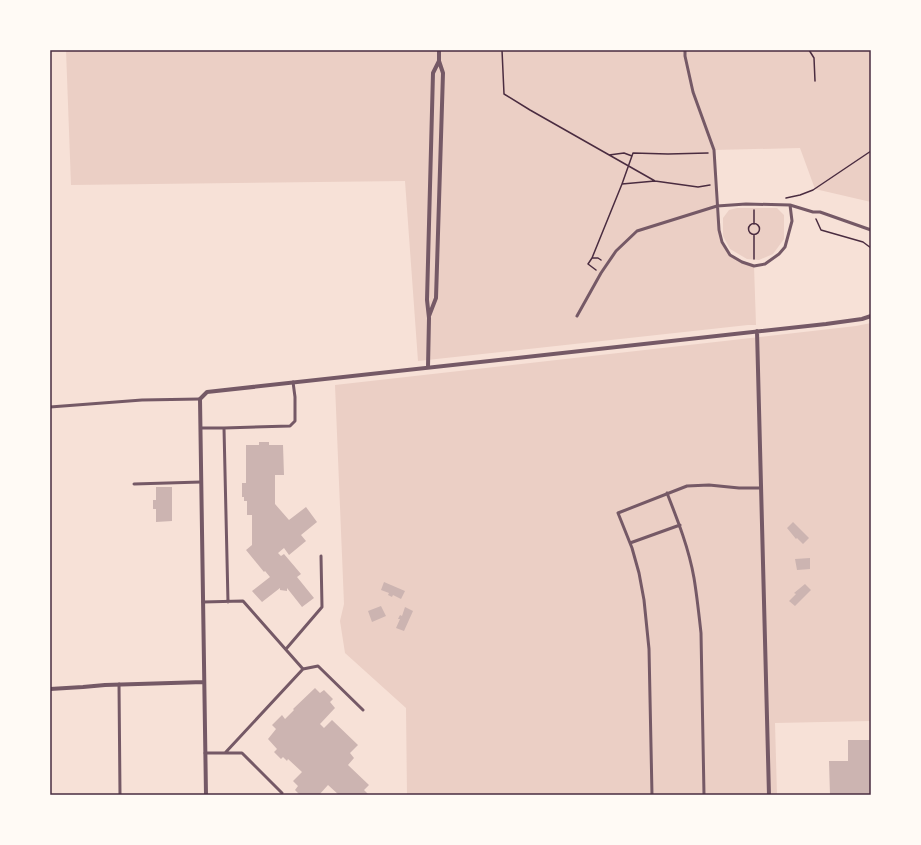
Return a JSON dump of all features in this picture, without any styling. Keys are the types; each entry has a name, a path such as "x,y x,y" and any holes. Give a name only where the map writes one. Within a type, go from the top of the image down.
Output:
{"street":[{"path":"429,318 436,298 443,73 439,61 439,50"},
{"path":"428,367 429,318 427,300 433,73 439,61"},
{"path":"206,795 200,400 207,392 826,324 862,319 871,316"},
{"path":"757,331 769,795"},
{"path":"50,689 119,684 204,682"}],"lane":[{"path":"685,50 684,56 693,92 714,153 719,230 722,242 730,255 742,262 754,266 765,264 773,259 785,247 792,221 790,205"},
{"path":"577,316 601,273 616,251 637,231 717,206 746,204 790,205 813,212 820,212 871,230"},
{"path":"200,428 290,426 295,421 295,397 293,382"},
{"path":"50,407 142,400 200,400"},
{"path":"224,428 228,602"},
{"path":"134,484 201,482"},
{"path":"652,795 647,626 644,600 630,543 618,513 687,486 698,485 761,488"},
{"path":"666,494 680,525 694,578 701,633 704,795"},
{"path":"630,543 680,525"},
{"path":"286,649 322,607 321,556"},
{"path":"203,602 243,601 304,669"},
{"path":"225,753 304,669 318,666 363,710"},
{"path":"119,684 120,795"},
{"path":"205,753 242,752 282,792"}],"path":[{"path":"502,50 504,94 655,181"},
{"path":"809,50 814,58 815,82"},
{"path":"780,199 800,195 813,190 871,151"},
{"path":"608,155 624,153 632,156"},
{"path":"601,273 588,264 592,258 629,167 633,153 714,153"},
{"path":"622,184 655,181 698,187 717,184"},
{"path":"754,210 754,224"},
{"path":"813,212 821,230 863,242 871,248"},
{"path":"754,224 750,225 748,229 750,234 754,235"},
{"path":"754,224 758,225 759,229 758,233 754,235"},
{"path":"754,235 754,266"},
{"path":"592,258 598,258 608,264"}],"shaded area":[{"path":"66,50 871,50 871,202 815,189 800,148 714,150 717,219 720,233 724,245 731,256 754,266 756,325 418,361 405,181 71,185"},
{"path":"737,208 777,208 784,215 784,239 773,254 759,260 747,259 730,249 723,236 723,218 729,210"},
{"path":"871,323 871,721 775,723 777,795 407,795 406,708 345,653 340,621 344,604 335,385 856,326"}],"building":[{"path":"259,442 269,442 269,445 283,445 284,475 275,475 275,504 289,520 306,507 317,522 301,535 306,541 289,555 284,548 278,553 281,556 284,554 301,574 297,577 314,598 302,607 287,588 287,591 280,590 280,588 262,602 252,591 270,577 246,550 252,545 252,515 247,515 247,501 244,501 244,497 242,497 242,483 246,483 246,445 259,445"},
{"path":"156,487 172,487 172,521 156,522 156,509 153,509 153,500 156,500"},
{"path":"793,522 809,538 803,544 797,538 796,539 787,528"},
{"path":"810,558 810,569 797,570 795,559"},
{"path":"384,582 405,591 401,599 393,595 392,597 388,595 389,593 381,590"},
{"path":"805,584 811,590 795,606 789,601 796,594 794,593"},
{"path":"381,606 386,616 372,622 368,611"},
{"path":"405,607 413,611 404,631 396,628 400,619 398,619 400,615 402,616"},
{"path":"315,688 320,693 324,690 333,699 330,702 335,708 320,724 324,728 332,720 358,745 350,753 354,758 348,765 369,785 364,790 368,794 367,795 339,795 328,785 319,795 300,795 295,790 298,786 293,781 302,772 288,759 287,761 283,757 281,759 274,752 277,749 268,739 276,729 272,725 282,715 285,719 294,710 293,709"},
{"path":"848,740 871,740 871,795 830,795 829,761 848,761"}]}
